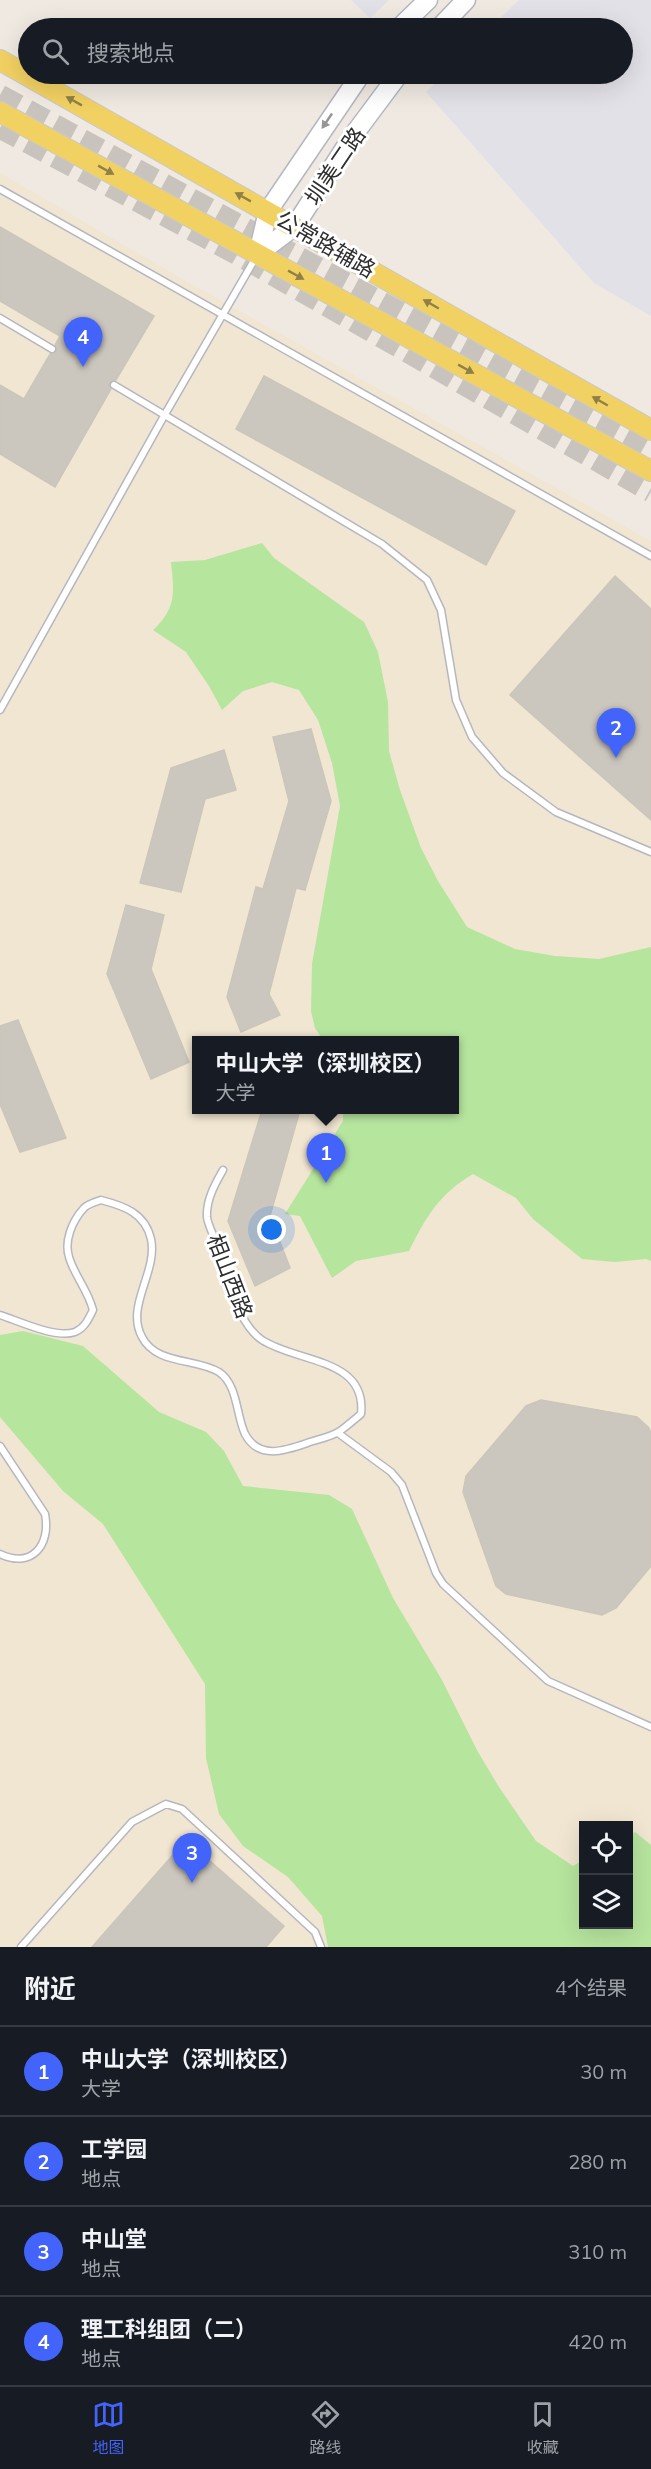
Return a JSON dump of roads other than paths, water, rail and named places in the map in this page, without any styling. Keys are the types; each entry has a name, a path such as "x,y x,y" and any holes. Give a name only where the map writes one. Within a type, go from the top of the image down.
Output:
{"main road":[{"path":"409,18 428,0"},
{"path":"449,18 466,0"},
{"name":"公常路辅路","path":"0,60 18,70"},
{"name":"公常路辅路","path":"43,84 651,430"},
{"name":"圳美二路","path":"258,254 268,211 354,84"},
{"name":"圳美二路","path":"258,254 295,226 352,137 392,84"},
{"name":"公常路辅路","path":"0,112 651,471"}],"lane":[{"path":"0,189 651,556"},
{"path":"0,710 164,416 258,254"},
{"path":"0,318 52,349"},
{"path":"114,385 382,544 426,580 441,610 456,700 472,737 503,773 556,812 651,852"},
{"name":"相山西路","path":"0,1315 61,1333 75,1332 87,1323 93,1310 81,1280 69,1259 69,1236 74,1223 85,1207 100,1200 125,1207 142,1220 148,1230 153,1249 150,1272 138,1308 138,1324 142,1338 163,1355 211,1368 221,1374 234,1394 245,1434 251,1444 263,1451 281,1452 338,1432 361,1414 363,1399 357,1384 346,1372 284,1351 260,1340 248,1326 240,1311 207,1216 212,1190 223,1170"},
{"path":"338,1432 391,1472 402,1485 435,1573 443,1584 548,1681 651,1727"},
{"path":"0,1446 45,1514 46,1538 39,1550 28,1557 12,1560 0,1554"},
{"path":"21,1947 132,1822 166,1804 182,1809 315,1932 321,1947"}],"tunnel":[{"path":"0,95 651,448"},
{"path":"0,128 236,254 651,492"}],"place":[{"name":"理工科组团（二）","path":"83,367"},
{"name":"工学园","path":"616,758"},
{"name":"中山大学（深圳校区）","path":"326,1183"},
{"name":"中山堂","path":"192,1883"}]}
